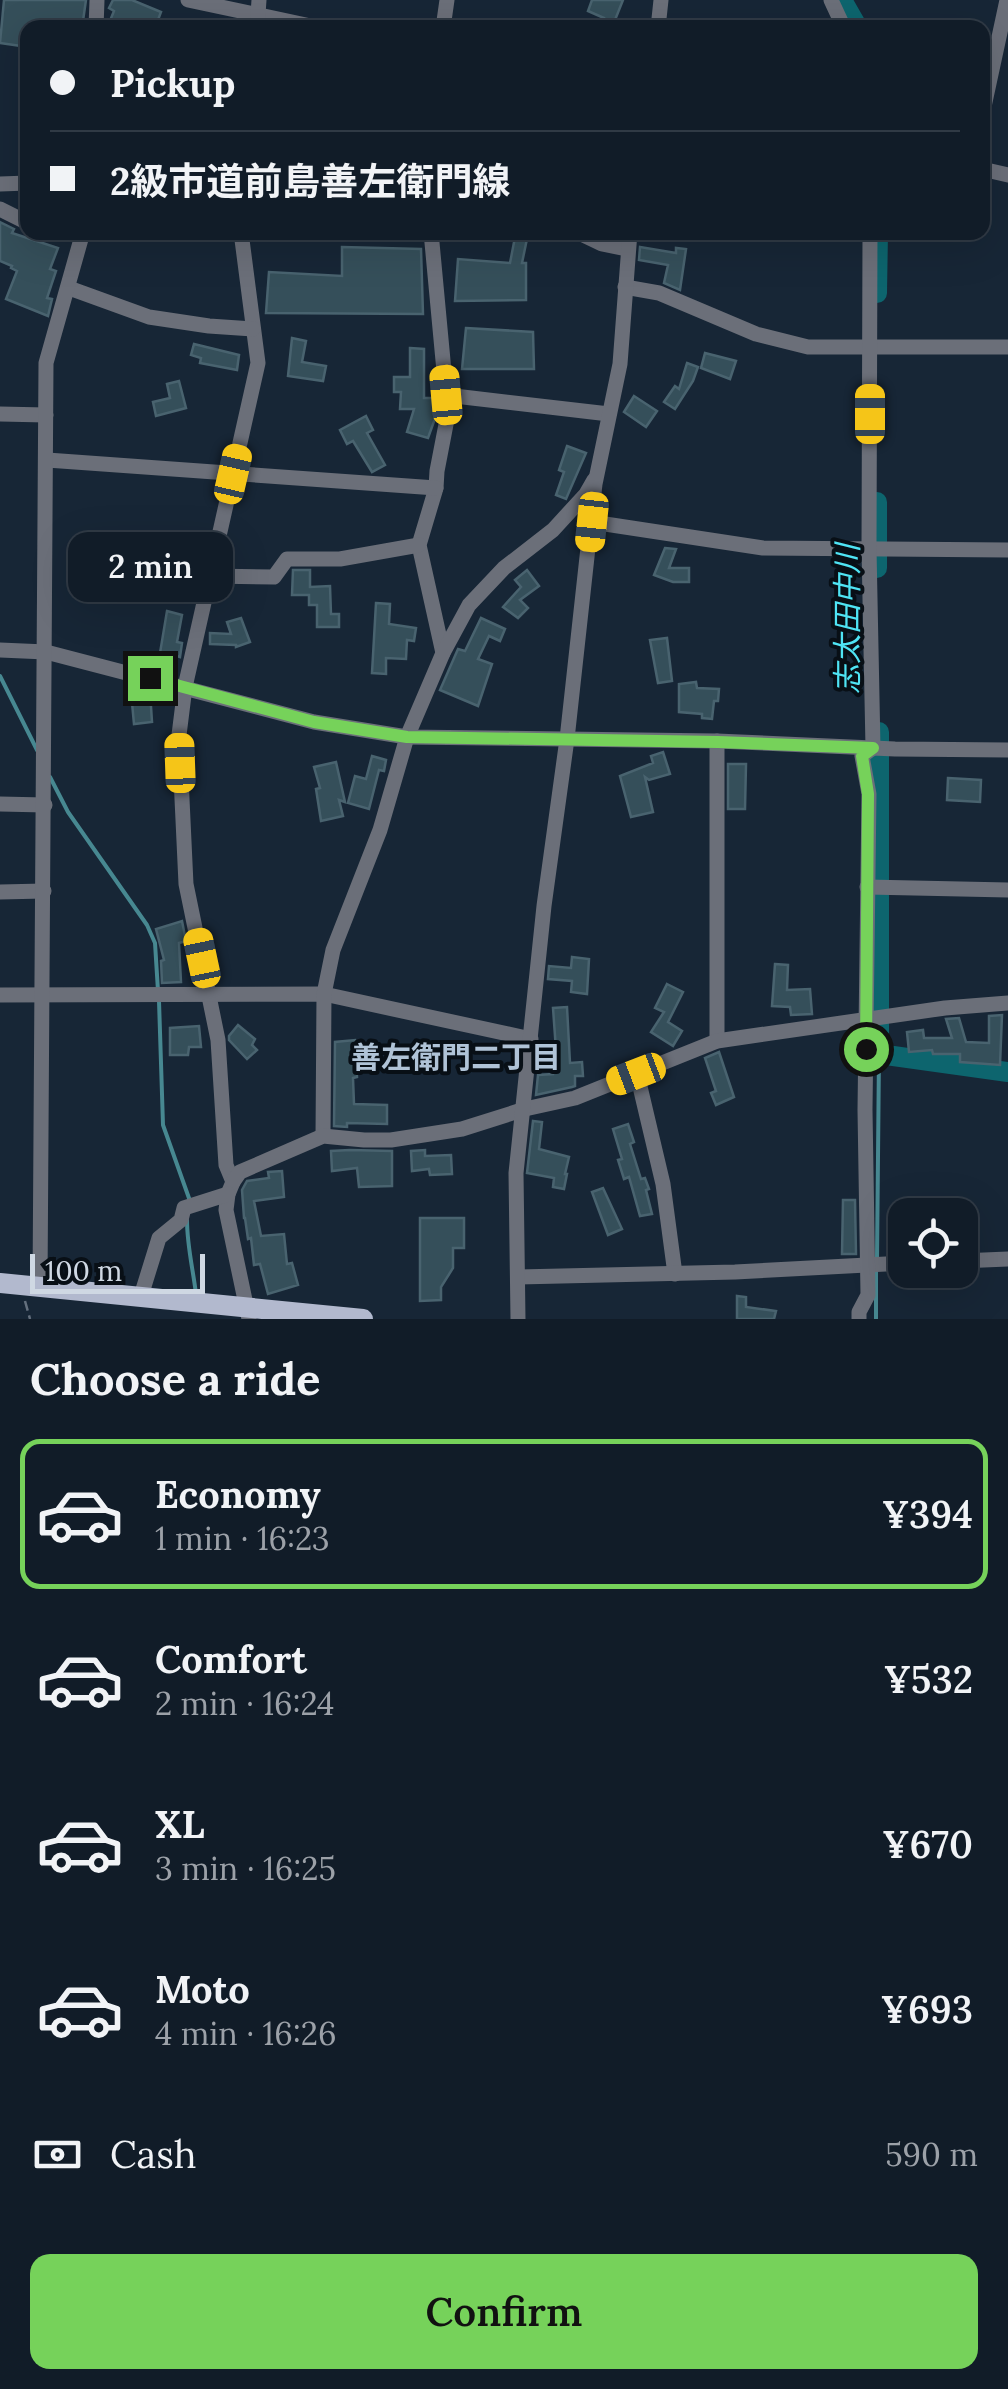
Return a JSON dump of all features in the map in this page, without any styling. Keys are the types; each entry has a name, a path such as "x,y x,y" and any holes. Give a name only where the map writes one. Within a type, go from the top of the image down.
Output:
{"main road":[{"path":"0,1283 141,1296 247,1312 363,1319"}],"street":[{"path":"188,0 285,20"},
{"path":"990,79 1007,0"},
{"path":"40,1287 46,363 81,240"},
{"path":"241,240 258,363 185,687 178,734 186,884 218,1040 230,1188 226,1210 247,1312"},
{"path":"431,240 448,414 436,488 419,545 443,654"},
{"path":"518,1319 516,1173 544,906 597,474 620,364 628,241 602,244 594,240"},
{"path":"870,240 873,748"},
{"path":"625,286 659,293 756,334 808,347 1008,347"},
{"path":"69,288 149,317 253,329"},
{"path":"446,395 609,414"},
{"path":"0,414 46,415"},
{"path":"47,460 436,488"},
{"path":"323,1136 324,994 333,950 380,830 407,737 469,605 504,568 553,530 586,494 597,474"},
{"path":"592,522 763,548 1008,550"},
{"path":"210,576 274,577 288,559 340,559 419,545"},
{"path":"0,650 46,652 314,722 407,737 1008,750"},
{"path":"718,742 718,1041"},
{"path":"859,1319 874,1264 866,1019 868,794 862,756 873,748"},
{"path":"0,804 45,805"},
{"path":"867,887 1008,890"},
{"path":"0,892 44,891"},
{"path":"0,995 324,994 531,1039"},
{"path":"141,1296 159,1238 181,1220 184,1208 230,1188 240,1172 323,1136 391,1140 462,1129 575,1098 718,1041 975,1004 1008,1004"},
{"path":"636,1074 664,1184 675,1274"},
{"path":"978,1260 1008,1259"},
{"path":"518,1276 675,1274 888,1263"}],"building":[{"path":"4,0 86,0 83,20 20,20 20,46 0,43"},
{"path":"113,0 132,0 161,12 158,20 110,20 114,11 109,8"},
{"path":"592,0 623,0 615,20 603,20 588,11"},
{"path":"0,222 14,229 12,233 20,236 20,240 58,248 50,269 56,271 47,298 52,299 48,316 6,299 17,271 0,261"},
{"path":"514,240 527,240 522,263 526,263 526,300 455,301 458,259 510,263"},
{"path":"342,247 421,249 423,314 266,313 269,272 342,276"},
{"path":"640,247 676,253 676,248 686,249 680,290 664,283 668,265 639,260"},
{"path":"466,328 533,332 534,369 462,369"},
{"path":"292,338 306,341 302,362 326,366 323,381 288,376"},
{"path":"194,344 239,355 237,370 200,363 201,358 191,355"},
{"path":"410,348 424,349 424,398 435,398 437,413 428,438 407,432 414,409 400,409 401,392 394,392 394,377 410,377"},
{"path":"705,353 736,361 730,379 701,368"},
{"path":"687,363 698,367 675,409 664,402 675,386 679,389"},
{"path":"179,381 186,408 156,416 153,402 170,398 167,384"},
{"path":"634,396 657,411 646,427 624,412"},
{"path":"366,416 373,430 367,433 385,465 372,472 353,441 347,444 340,430"},
{"path":"567,446 586,453 566,499 556,495"},
{"path":"665,548 676,549 669,568 689,568 689,582 673,582 654,575"},
{"path":"293,570 310,570 310,587 330,586 331,614 339,614 339,627 317,627 317,605 309,605 309,595 292,595"},
{"path":"527,570 539,586 520,600 528,608 518,618 503,607 521,587 515,580"},
{"path":"376,603 390,604 389,624 416,628 414,641 407,640 406,659 386,658 386,674 372,673"},
{"path":"167,611 182,615 177,642 182,643 175,674 160,670"},
{"path":"241,618 250,642 236,647 210,644 210,633 231,634 227,622"},
{"path":"481,618 505,629 500,641 489,636 478,659 492,664 478,706 440,690 458,649 465,651"},
{"path":"667,638 672,681 658,683 650,640"},
{"path":"696,682 697,688 719,689 712,719 679,712 679,684"},
{"path":"150,691 152,722 134,724 131,692"},
{"path":"663,752 670,774 649,780 645,777 653,812 631,817 620,776 653,763 651,756"},
{"path":"372,756 386,760 384,771 379,770 369,809 348,803 355,776 366,779"},
{"path":"336,762 345,802 339,800 343,816 321,821 316,789 320,788 314,767"},
{"path":"728,764 746,764 745,809 728,809"},
{"path":"948,778 981,780 980,802 947,800"},
{"path":"182,921 186,941 179,943 181,982 162,983 164,960 156,929"},
{"path":"572,957 589,959 587,994 571,992 572,981 548,979 549,966 571,968"},
{"path":"775,964 788,965 787,990 810,989 812,1014 791,1015 790,1007 772,1006"},
{"path":"667,984 683,992 668,1022 682,1031 673,1046 651,1032 664,1012 655,1008"},
{"path":"567,1007 570,1063 582,1062 583,1076 575,1076 575,1086 536,1095 538,1075 553,1074 553,1064 557,1064 553,1008"},
{"path":"1002,1015 1000,1065 960,1062 960,1054 933,1054 932,1050 909,1052 907,1032 923,1030 924,1038 952,1038 946,1019 959,1018 966,1042 989,1043 989,1016"},
{"path":"238,1025 255,1039 252,1045 257,1050 247,1059 229,1040"},
{"path":"199,1026 201,1047 189,1047 188,1055 170,1055 170,1028"},
{"path":"355,1040 354,1104 387,1105 387,1124 334,1126 335,1042"},
{"path":"719,1052 734,1097 716,1105 711,1093 716,1091 705,1058"},
{"path":"533,1121 542,1122 539,1149 569,1157 564,1189 553,1187 554,1178 527,1173"},
{"path":"628,1124 641,1179 645,1178 649,1189 646,1190 652,1214 640,1216 629,1177 624,1179 618,1160 622,1159 613,1129"},
{"path":"425,1150 425,1156 451,1155 452,1174 430,1175 429,1169 412,1171 411,1151"},
{"path":"331,1151 392,1151 392,1186 359,1187 357,1168 332,1171"},
{"path":"282,1171 284,1197 254,1201 261,1236 284,1234 287,1264 292,1263 298,1285 268,1294 260,1264 254,1265 242,1190 247,1181 269,1178 268,1172"},
{"path":"603,1188 622,1229 608,1235 592,1192"},
{"path":"843,1200 855,1200 856,1254 842,1254"},
{"path":"420,1218 464,1218 464,1248 453,1248 453,1268 441,1287 441,1300 420,1301"},
{"path":"737,1296 746,1297 746,1307 776,1311 774,1319 737,1319"}],"waterway":[{"name":"志太田中川","path":"842,0 853,20"},
{"name":"志太田中川","path":"877,293 878,240"},
{"name":"志太田中川","path":"877,502 877,568"},
{"path":"0,676 37,750"},
{"name":"志太田中川","path":"879,732 879,1054 1008,1072"},
{"path":"50,777 68,812 147,925 155,943 158,991"},
{"path":"159,1001 163,1125 190,1201"},
{"path":"877,1259 879,1054"},
{"path":"187,1220 196,1294"},
{"path":"876,1269 876,1319"}],"district":[{"name":"善左衛門二丁目","path":"456,1058"}],"route":[{"path":"150,678 314,722 407,737 873,748 862,756 868,794 866,1049"}]}
